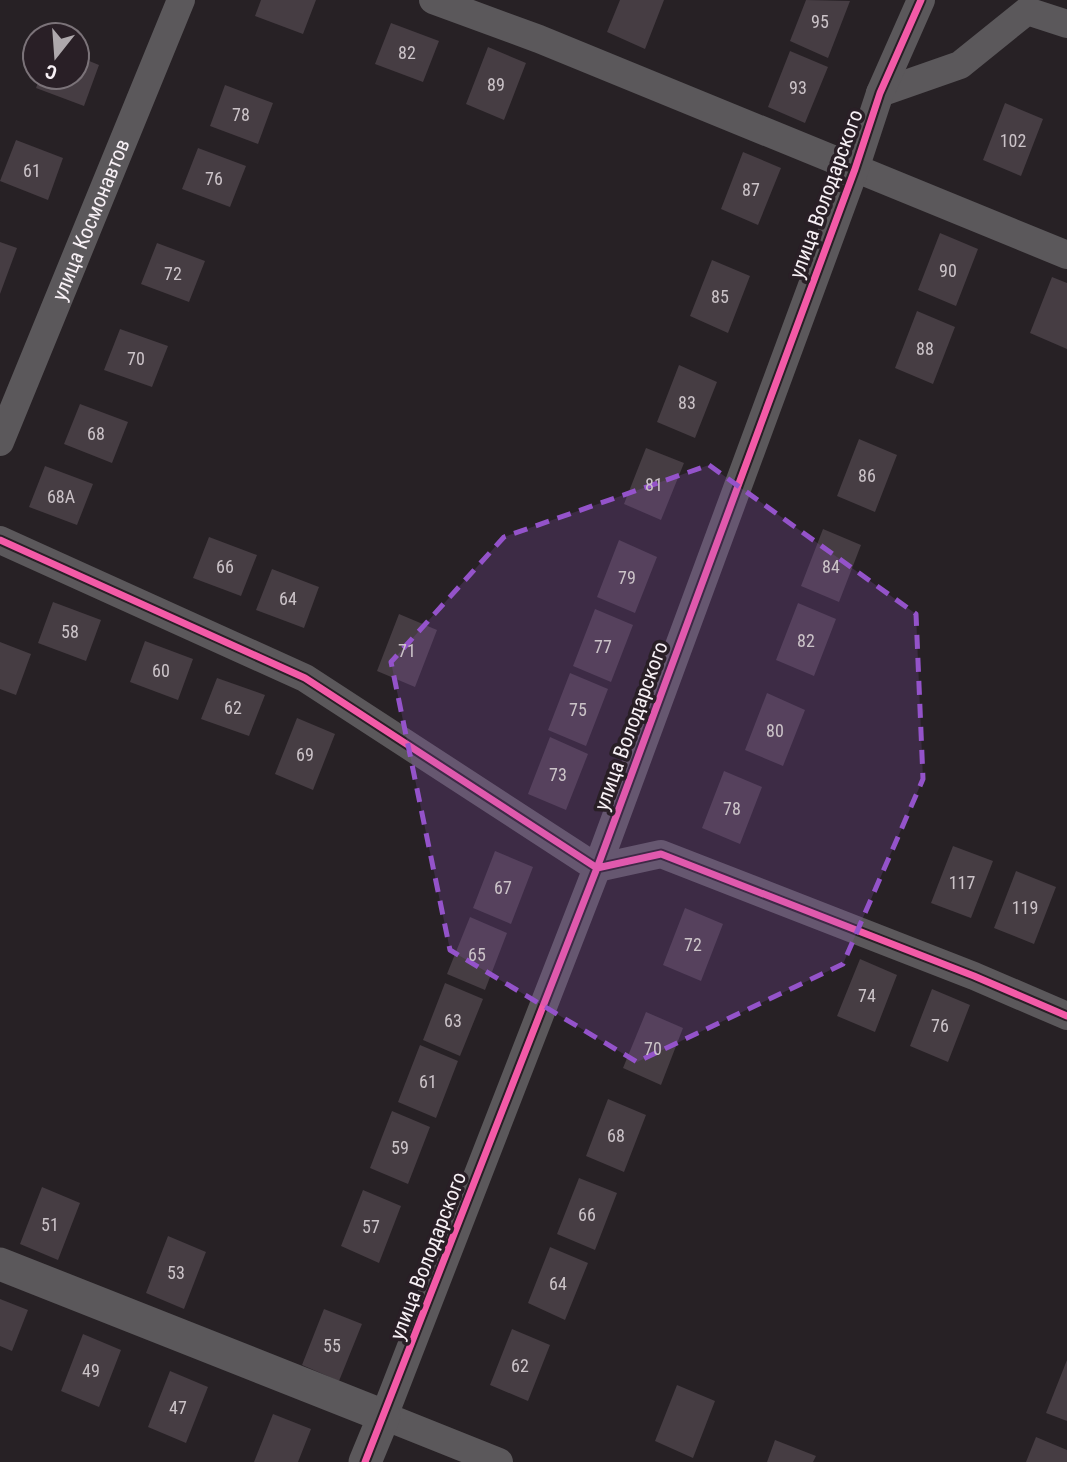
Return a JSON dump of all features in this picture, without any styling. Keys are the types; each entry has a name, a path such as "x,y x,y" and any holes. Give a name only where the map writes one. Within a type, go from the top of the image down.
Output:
{"street":[{"name":"улица Космонавтов","path":"0,442 181,0"},
{"path":"433,0 539,38 1067,255"},
{"name":"улица Володарского","path":"365,1462 597,868 855,169 880,93 921,0"},
{"path":"880,93 960,65 1027,11 1067,24"},
{"path":"0,540 305,678 597,868 661,854 974,976 1067,1016"},
{"path":"0,1264 499,1462"}],"highlighted area":[{"path":"709,465 916,614 923,779 843,964 637,1062 450,950 391,662 504,537"}],"building":[{"path":"261,0 316,0 303,34 255,16"},
{"path":"620,0 664,0 645,49 607,32"},
{"path":"806,0 850,1 828,58 790,41"},
{"path":"391,23 439,41 423,82 375,64"},
{"path":"488,47 526,63 504,120 466,104"},
{"path":"790,51 828,67 805,123 768,107"},
{"path":"91,62 99,65 91,87"},
{"path":"225,85 273,103 258,144 210,126"},
{"path":"44,91 89,91 84,106"},
{"path":"1005,103 1043,119 1021,176 983,160"},
{"path":"16,140 63,158 48,200 0,181"},
{"path":"198,148 246,166 230,207 182,189"},
{"path":"743,152 781,168 758,225 721,209"},
{"path":"940,233 978,249 956,306 918,290"},
{"path":"0,242 17,248 0,294"},
{"path":"157,243 205,261 189,302 141,284"},
{"path":"712,260 750,276 728,333 690,316"},
{"path":"1052,277 1067,283 1067,349 1030,333"},
{"path":"917,311 955,327 933,384 895,368"},
{"path":"120,329 168,346 152,387 104,370"},
{"path":"679,365 717,382 695,438 657,422"},
{"path":"80,404 128,422 112,463 64,444"},
{"path":"859,439 897,455 875,512 837,496"},
{"path":"646,448 684,463 661,520 624,504"},
{"path":"45,466 93,484 77,525 29,507"},
{"path":"823,529 861,545 839,602 801,586"},
{"path":"209,537 257,555 241,596 193,578"},
{"path":"619,540 657,557 635,613 597,597"},
{"path":"272,569 319,587 304,628 256,610"},
{"path":"53,602 101,620 86,661 38,643"},
{"path":"798,603 836,619 814,676 776,660"},
{"path":"595,609 633,625 611,682 573,666"},
{"path":"399,614 437,630 415,687 377,671"},
{"path":"145,641 193,659 178,700 130,682"},
{"path":"0,642 31,654 16,695 0,689"},
{"path":"570,673 608,689 586,746 548,730"},
{"path":"217,678 265,695 249,736 201,719"},
{"path":"767,693 805,710 783,766 745,750"},
{"path":"297,718 335,734 313,790 275,774"},
{"path":"550,737 588,754 566,810 528,794"},
{"path":"724,771 762,787 740,844 702,828"},
{"path":"953,846 993,861 971,918 931,903"},
{"path":"495,851 533,867 511,924 473,908"},
{"path":"1016,871 1056,887 1034,944 994,928"},
{"path":"685,908 723,924 701,981 663,965"},
{"path":"470,917 507,933 485,990 447,974"},
{"path":"860,959 897,975 875,1032 837,1016"},
{"path":"445,983 483,999 460,1056 423,1040"},
{"path":"932,989 970,1005 948,1062 910,1046"},
{"path":"646,1012 683,1028 661,1085 623,1068"},
{"path":"420,1045 458,1061 436,1118 398,1102"},
{"path":"608,1099 646,1115 624,1172 586,1156"},
{"path":"392,1111 430,1127 408,1184 370,1168"},
{"path":"579,1178 617,1193 595,1250 557,1234"},
{"path":"42,1187 80,1203 58,1260 20,1244"},
{"path":"363,1190 401,1206 379,1263 341,1246"},
{"path":"168,1236 206,1252 184,1309 146,1293"},
{"path":"550,1247 588,1263 565,1320 528,1303"},
{"path":"0,1299 28,1310 12,1351 0,1346"},
{"path":"324,1309 362,1324 339,1381 302,1365"},
{"path":"512,1329 550,1345 528,1401 490,1385"},
{"path":"83,1334 121,1350 99,1407 61,1391"},
{"path":"1067,1360 1067,1421 1046,1413"},
{"path":"170,1371 208,1387 186,1443 148,1427"},
{"path":"677,1385 715,1401 693,1458 655,1441"},
{"path":"273,1414 311,1429 298,1462 254,1462"},
{"path":"1036,1437 1067,1450 1067,1462 1026,1462"},
{"path":"775,1440 816,1456 813,1462 767,1462"}],"cycle path":[{"path":"365,1462 597,868 855,169 880,93 921,0"},
{"path":"0,540 305,678 597,868 661,854 974,976 1067,1016"}]}
